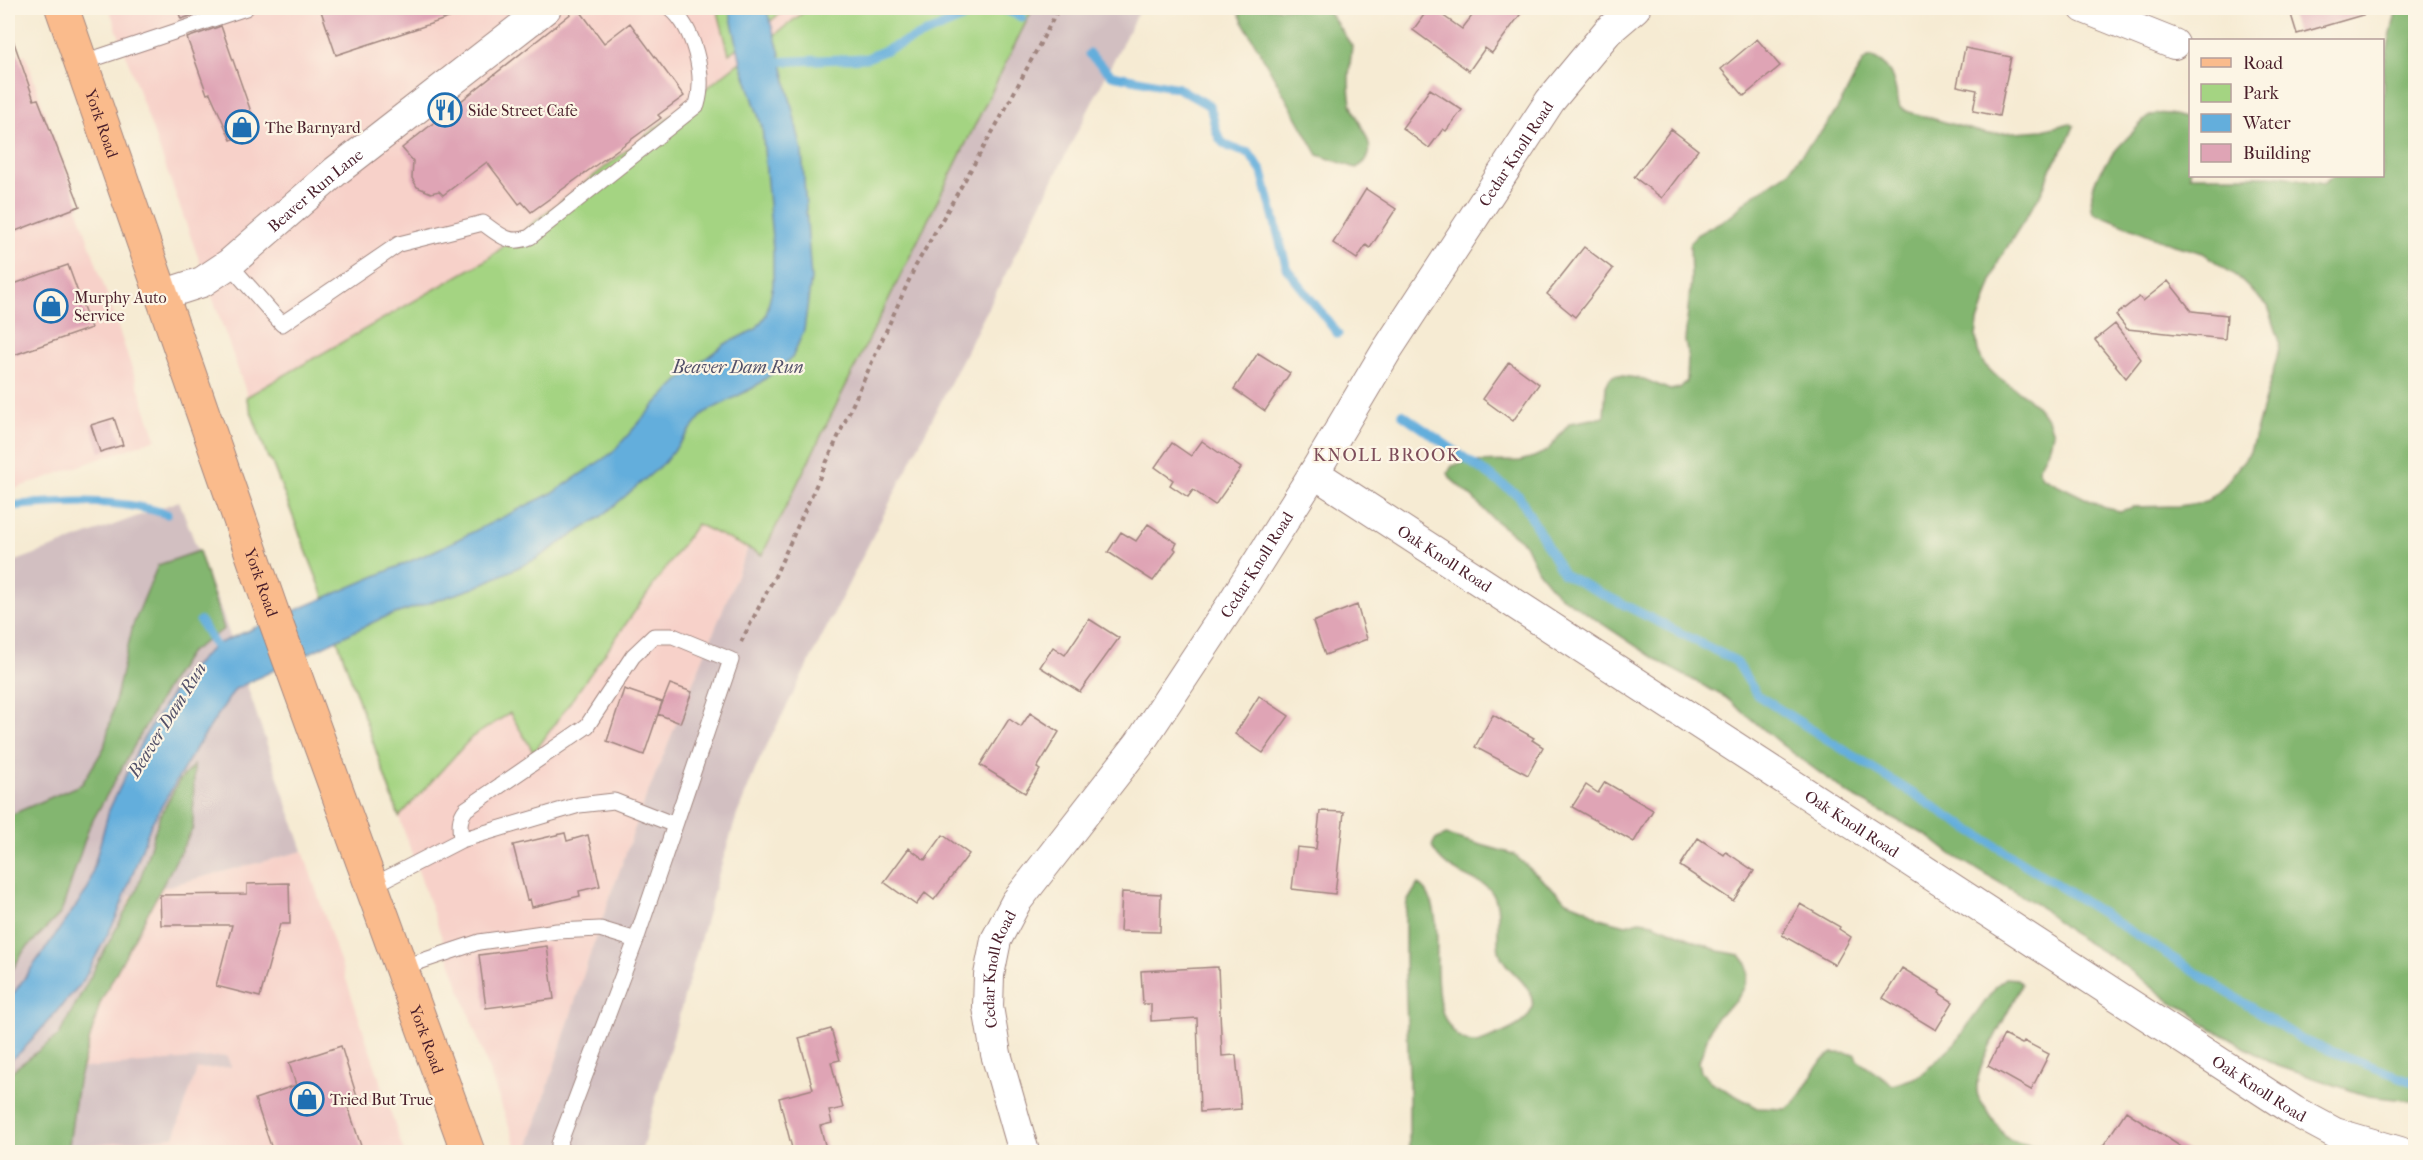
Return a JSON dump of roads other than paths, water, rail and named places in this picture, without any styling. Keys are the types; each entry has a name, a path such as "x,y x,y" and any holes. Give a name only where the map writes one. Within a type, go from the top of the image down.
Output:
{"main road":[{"name":"York Road","path":"62,8 271,609 468,1152"}],"street":[{"name":"Beaver Run Lane","path":"162,295 202,282 230,264 336,171 546,8"},
{"name":"Cedar Knoll Road","path":"1024,1152 996,1054 988,1007 989,975 996,940 1016,902 1139,744 1233,602 1314,473 1387,350 1550,101 1608,31 1635,8"},
{"path":"2084,8 2174,44"},
{"name":"Oak Knoll Road","path":"1314,473 2294,1111 2335,1133 2400,1152"}],"lane":[{"path":"81,63 246,8"},
{"path":"230,264 282,324 399,244 483,223 506,239 522,241 530,237 697,105 701,94 694,45 688,30 670,8"},
{"path":"461,840 461,816 466,809 587,726 633,656 654,636 673,636 731,660 636,940 559,1144"},
{"path":"372,886 461,840 579,806 605,801 622,804 675,825"},
{"path":"401,968 479,942 557,931 600,929 636,940"}],"water":[{"name":"Beaver Dam Run","path":"729,8 766,8 779,50 802,151 811,279 804,330 792,358 753,388 704,413 664,463 601,517 536,559 474,588 380,619 235,689 196,748 151,824 117,916 83,981 23,1050 8,1062 8,1001 88,889 109,810 143,739 181,679 215,645 434,551 554,492 612,453 659,400 690,370 725,344 756,329 766,315 773,285 773,250 762,127 741,63"}],"waterway":[{"path":"770,62 867,58 986,8"},
{"path":"1001,8 1022,17"},
{"path":"1089,54 1112,75 1178,88 1210,106 1220,139 1229,147 1249,153 1262,172 1287,269 1338,334"},
{"path":"1402,414 1519,496 1563,574 1736,661 1757,695 2304,1041 2416,1083"},
{"path":"8,506 68,502 108,503 167,514"},
{"path":"200,621 221,655"}],"place":[{"name":"Side Street Cafe","path":"445,110"},
{"name":"The Barnyard","path":"242,127"},
{"name":"Murphy Auto Service","path":"51,306"},
{"name":"Tried But True","path":"307,1099"}],"district":[{"name":"KNOLL BROOK","path":"1387,455"}]}
